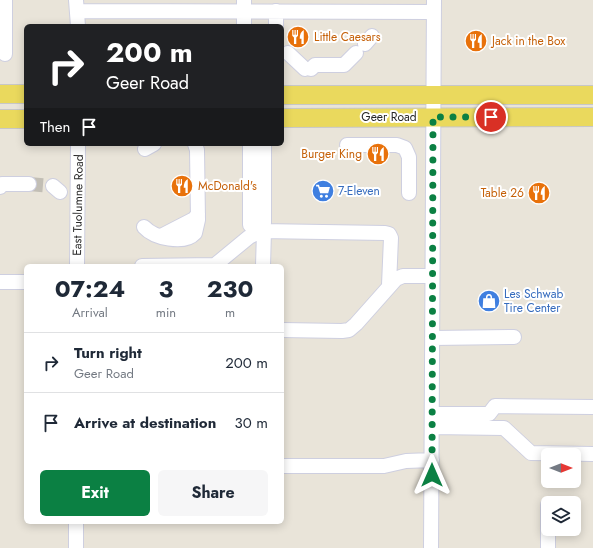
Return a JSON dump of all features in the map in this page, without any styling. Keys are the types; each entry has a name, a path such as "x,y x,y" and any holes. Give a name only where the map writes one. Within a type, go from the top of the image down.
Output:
{"main road":[{"path":"0,94 24,94"},
{"name":"Geer Road","path":"284,95 593,95"},
{"name":"Geer Road","path":"284,118 593,117"},
{"path":"0,119 24,119"}],"street":[{"path":"5,0 5,54"},
{"path":"78,24 76,5 244,6 276,12 434,6 431,548"},
{"path":"244,6 244,24"},
{"path":"276,12 276,24"},
{"path":"288,53 308,69 315,65 344,64 365,44"},
{"path":"347,145 397,145 405,148 409,157 409,193"},
{"name":"East Tuolumne Road","path":"77,264 78,146"},
{"path":"144,227 150,232 161,236 179,239 190,237 197,229 197,150 196,146"},
{"path":"250,146 250,224 261,232"},
{"path":"263,264 261,232 264,223 264,146"},
{"path":"0,187 2,184 29,187 0,191"},
{"path":"216,264 249,237 261,232 388,233 391,238 390,284"},
{"path":"284,330 347,330 356,324 390,284 403,276 432,276"},
{"path":"0,282 24,282"},
{"path":"432,338 514,337"},
{"path":"432,420 489,414 495,406 593,407"},
{"path":"432,420 504,428 531,453 593,454"},
{"path":"284,466 384,466 406,461 432,460"},
{"path":"76,524 76,548"},
{"path":"548,536 548,548"}],"tunnel":[{"path":"29,184 53,186"}],"place":[{"name":"Little Caesars","path":"298,37"},
{"name":"Jack in the Box","path":"476,41"},
{"name":"Burger King","path":"378,154"},
{"name":"McDonald's","path":"182,186"},
{"name":"7-Eleven","path":"323,191"},
{"name":"Table 26","path":"539,193"},
{"name":"Les Schwab Tire Center","path":"489,301"}],"route":[{"path":"432,475 433,117 491,117"}]}
